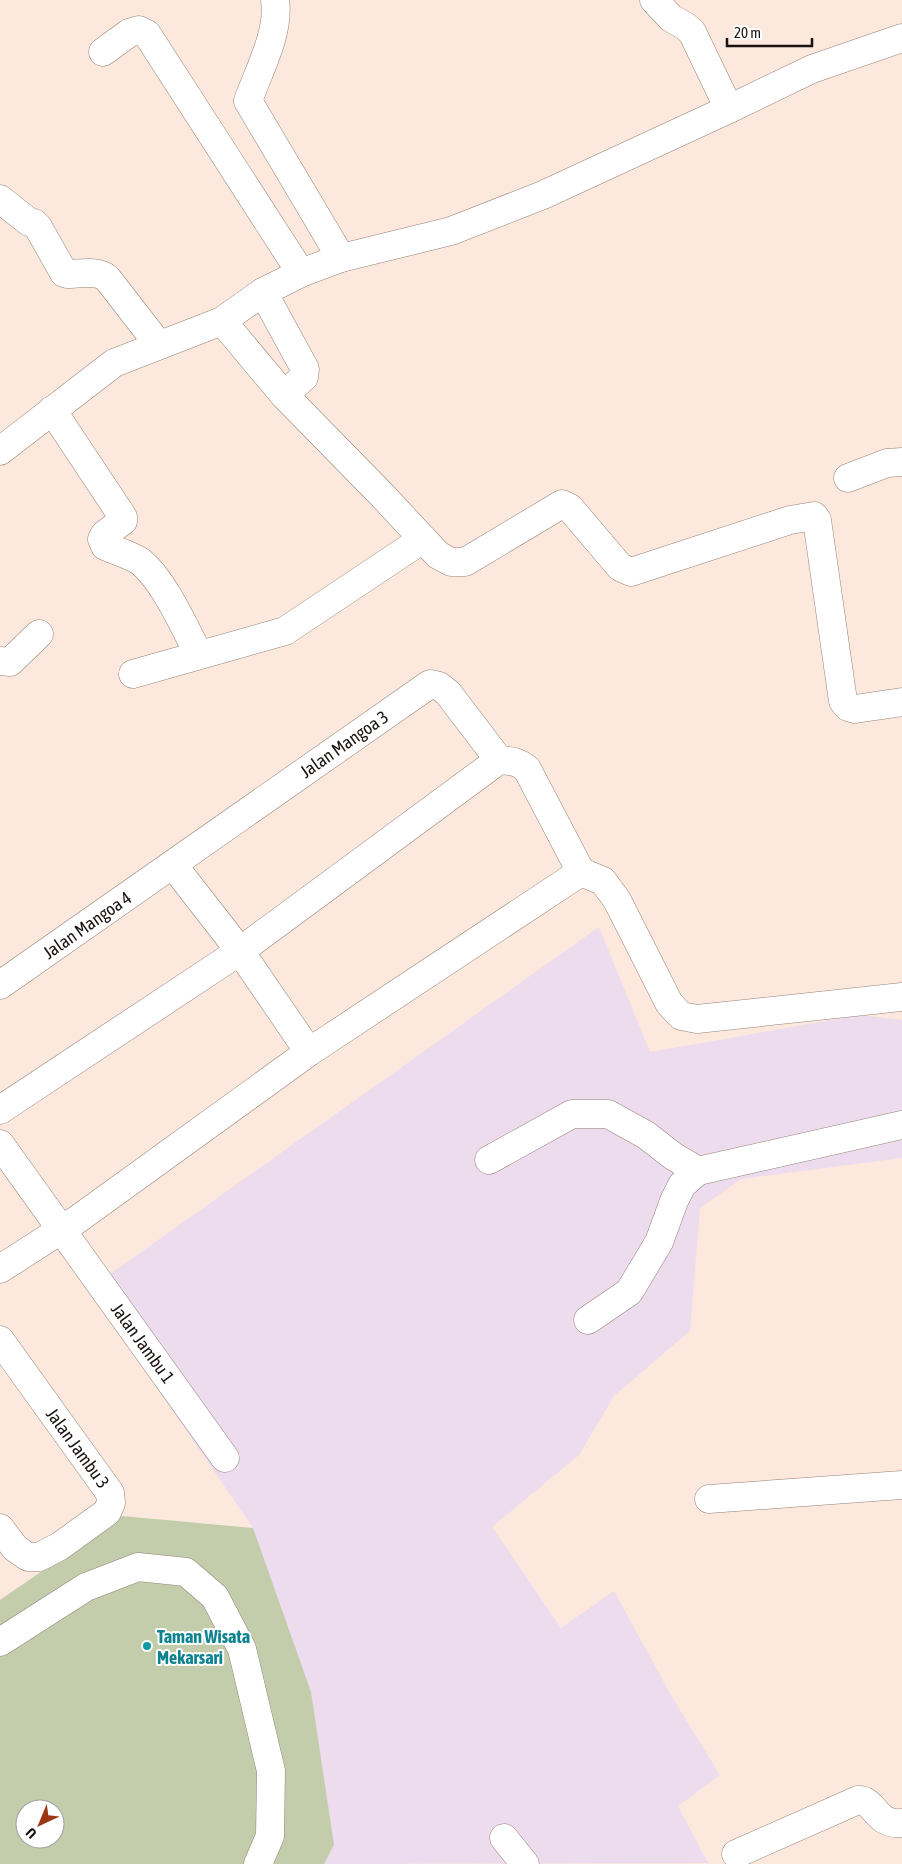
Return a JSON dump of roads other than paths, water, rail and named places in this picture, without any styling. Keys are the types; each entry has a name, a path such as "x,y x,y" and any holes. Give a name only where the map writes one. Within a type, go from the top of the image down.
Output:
{"street":[{"path":"275,0 277,12 273,32 248,101 341,258"},
{"path":"654,0 671,18 692,32 729,109"},
{"path":"103,52 129,33 139,30 147,34 301,273"},
{"path":"0,451 114,363 222,321 263,292 301,273 341,258 451,231 543,195 812,69 902,38"},
{"path":"0,199 29,222 34,223 64,273 102,274 107,278 159,345"},
{"path":"263,292 305,369 304,376 284,395"},
{"path":"222,321 284,395 438,555 451,562 465,562 562,504 570,508 620,567 631,572 790,520 814,516 817,520 842,701 848,707 855,710 902,702"},
{"path":"52,410 123,517 123,521 105,534 102,539 105,546 139,560 150,570 199,655"},
{"path":"848,478 887,463 902,462"},
{"path":"133,674 285,631 424,539"},
{"path":"0,661 10,662 39,634"},
{"name":"Jalan Mangoa 3","path":"173,865 430,684 439,686 448,693 499,760"},
{"path":"0,1110 240,951 499,760 520,763 527,769 581,872 603,881 617,900 669,1003 682,1016 697,1019 902,998"},
{"path":"173,865 240,951 308,1052"},
{"name":"Jalan Mangoa 4","path":"0,985 173,865"},
{"path":"0,1269 78,1219 308,1052 581,872"},
{"path":"489,1160 572,1114 608,1114 646,1135 673,1156 698,1171"},
{"path":"588,1320 630,1292 659,1242 682,1185 698,1171 902,1125"},
{"name":"Jalan Jambu 1","path":"0,1144 225,1458"},
{"name":"Jalan Jambu 3","path":"0,1340 110,1493 111,1503 107,1512 60,1546 39,1557 28,1558 15,1548 0,1528"},
{"path":"709,1499 902,1484"},
{"path":"0,1642 86,1587 138,1568 186,1572 215,1597 242,1649 271,1772 270,1836 258,1864"},
{"path":"736,1854 858,1800 869,1803 875,1813 884,1821 902,1823"},
{"path":"504,1838 525,1864"}],"place":[{"name":"Taman Wisata Mekarsari","path":"147,1646"}]}
